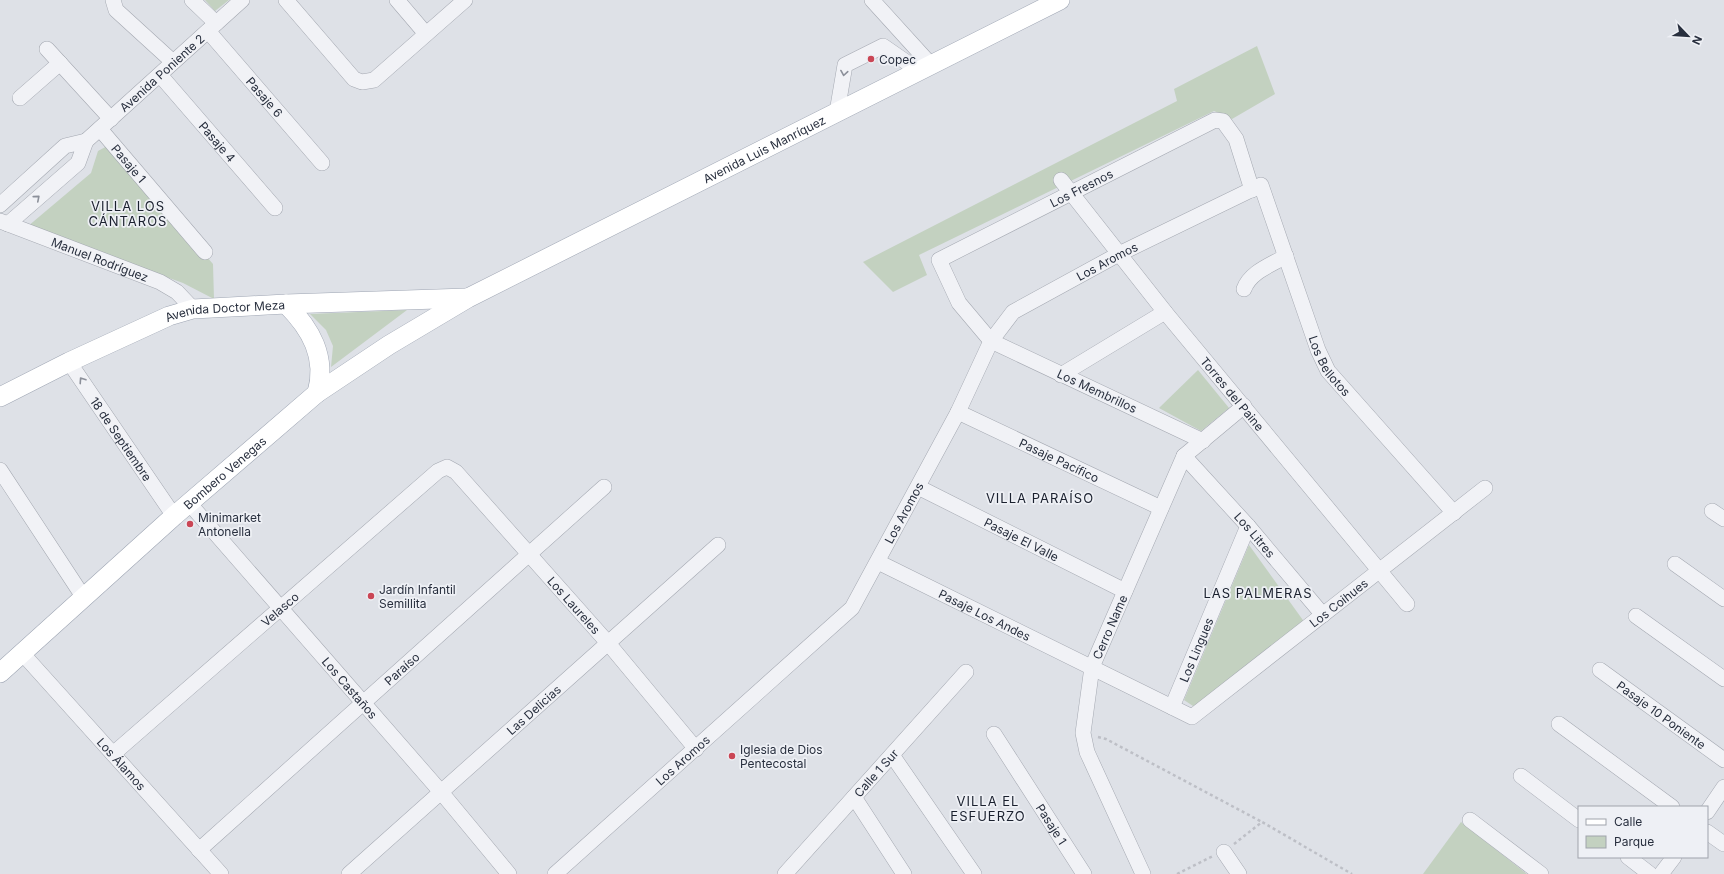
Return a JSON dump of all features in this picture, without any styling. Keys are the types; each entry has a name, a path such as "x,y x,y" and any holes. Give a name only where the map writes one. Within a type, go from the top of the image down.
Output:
{"main road":[{"name":"Avenida Luis Manríquez","path":"468,298 1060,0"},
{"name":"Avenida Doctor Meza","path":"0,397 69,362 169,316 193,309 286,304 468,298"},
{"name":"Bombero Venegas","path":"0,673 174,516 317,393 389,345 468,298"},
{"path":"286,304 306,326 318,349 321,375 317,393"}],"street":[{"path":"113,0 116,10 173,62"},
{"name":"Pasaje 6","path":"192,0 322,163"},
{"path":"286,0 349,74 362,82 374,80 465,0"},
{"path":"397,0 426,34"},
{"path":"872,0 925,68"},
{"name":"Avenida Poniente 2","path":"0,205 65,146 86,141 239,2"},
{"path":"837,112 845,65 858,58 883,46 925,68"},
{"path":"47,49 111,119"},
{"path":"20,98 60,63"},
{"name":"Pasaje 4","path":"160,74 275,208"},
{"name":"Los Fresnos","path":"991,341 959,303 939,260 1210,121 1223,121"},
{"name":"Los Bellotos","path":"1223,121 1236,139 1286,256 1318,350 1328,370 1454,513"},
{"name":"Pasaje 1","path":"100,129 205,252"},
{"name":"Avenida Poniente 2","path":"4,222 78,163 86,141"},
{"name":"Torres del Paine","path":"1061,180 1072,192 1165,312 1406,604"},
{"name":"Los Aromos","path":"555,874 852,608 958,412 991,341 1009,317 1020,308 1119,254 1256,187"},
{"name":"Manuel Rodríguez","path":"4,222 160,282 177,292 193,309"},
{"path":"1244,289 1249,279 1254,275 1286,256"},
{"path":"1061,375 1165,312"},
{"name":"Los Membrillos","path":"991,341 1203,441"},
{"name":"18 de Septiembre","path":"69,362 174,516"},
{"name":"Cerro Name","path":"1143,874 1087,752 1083,733 1092,667 1184,456 1244,406"},
{"name":"Pasaje Pacífico","path":"958,412 1161,508"},
{"name":"Los Litres","path":"1184,456 1248,526 1323,615"},
{"name":"Los Laureles","path":"447,468 456,472 530,554 608,643 696,748"},
{"name":"Velasco","path":"113,754 438,471 447,468"},
{"path":"0,470 84,598"},
{"name":"Paraíso","path":"199,850 604,487"},
{"name":"Pasaje El Valle","path":"918,487 1125,591"},
{"name":"Los Coihues","path":"1192,717 1485,488"},
{"name":"Los Castaños","path":"189,504 441,792 509,874"},
{"name":"Los Lingues","path":"1172,707 1248,526"},
{"name":"Las Delicias","path":"349,874 718,545"},
{"name":"Pasaje Los Andes","path":"878,562 1192,717"},
{"path":"1675,564 1724,599"},
{"path":"1636,616 1724,679"},
{"name":"Los Álamos","path":"22,653 221,874"},
{"name":"Pasaje 10 Poniente","path":"1600,670 1724,760"},
{"name":"Calle 1 Sur","path":"789,873 854,797 966,672"},
{"path":"1558,724 1671,806"},
{"name":"Pasaje 1","path":"994,734 1084,874"},
{"path":"892,755 974,874"},
{"path":"1521,776 1578,819"},
{"path":"1708,811 1724,788"},
{"path":"854,797 904,874"},
{"path":"1470,820 1541,874"},
{"path":"1708,833 1724,844"},
{"path":"1224,852 1239,874"},
{"path":"1629,858 1650,874"},
{"path":"1661,874 1673,858"}],"path":[{"path":"1083,733 1106,739 1262,822 1352,874"},
{"path":"1177,874 1195,864 1224,852 1262,822"}],"green space":[{"path":"205,0 229,0 215,11"},
{"path":"1257,46 1275,94 1232,119 1214,111 919,255 927,275 893,292 863,262 1177,101 1174,89"},
{"path":"109,145 213,264 214,299 183,283 27,227 91,173 98,151"},
{"path":"407,310 331,367 333,346 326,330 310,314"},
{"path":"1198,370 1229,408 1201,431 1159,408"},
{"path":"1249,545 1305,623 1204,703 1193,706 1184,700"},
{"path":"1461,822 1527,874 1423,874"}],"place":[{"name":"Copec","path":"871,59"},
{"name":"Minimarket Antonella","path":"190,524"},
{"name":"Jardín Infantil Semillita","path":"371,596"},
{"name":"Iglesia de Dios Pentecostal","path":"732,756"}],"district":[{"name":"VILLA LOS CÁNTAROS","path":"128,214"},
{"name":"VILLA PARAÍSO","path":"1040,498"},
{"name":"LAS PALMERAS","path":"1258,593"},
{"name":"VILLA EL ESFUERZO","path":"988,808"}]}
